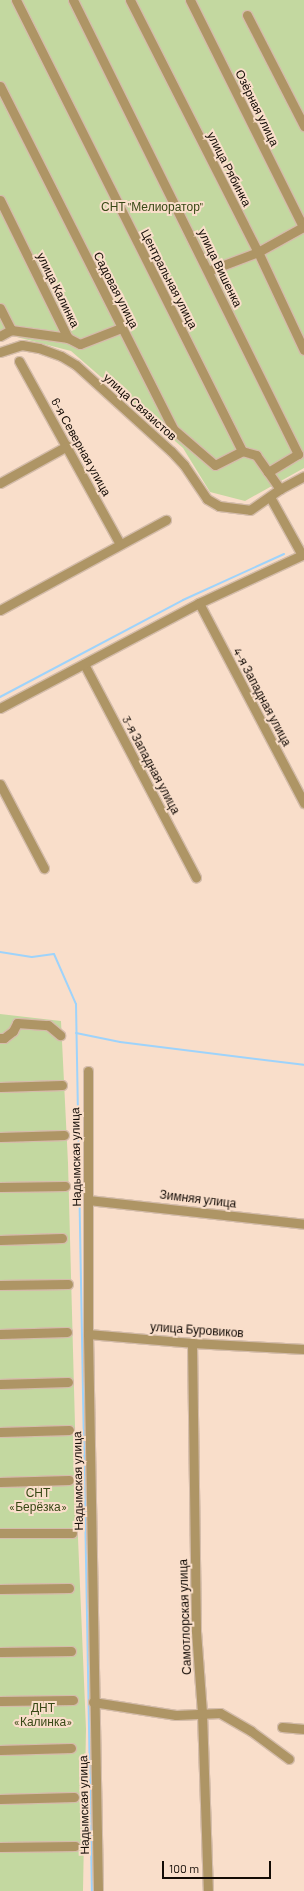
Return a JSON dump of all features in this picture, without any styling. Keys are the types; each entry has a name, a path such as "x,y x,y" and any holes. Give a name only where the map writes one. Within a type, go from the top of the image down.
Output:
{"street":[{"name":"Центральная улица","path":"16,0 242,451"},
{"name":"улица Вишенка","path":"73,0 208,271 301,452 268,472"},
{"name":"улица Рябинка","path":"130,0 258,252 304,350"},
{"name":"Озёрная улица","path":"190,0 303,227 258,252"},
{"path":"248,15 304,126"},
{"name":"Садовая улица","path":"0,86 173,429 215,465 242,451"},
{"name":"улица Калинка","path":"0,200 68,338 80,344 121,328"},
{"path":"208,271 258,252"},
{"path":"0,308 11,330"},
{"path":"0,336 11,330 68,338"},
{"name":"улица Связистов","path":"0,352 22,345 39,348 61,356 76,365 171,451 184,466 207,499 219,506 250,510 270,497"},
{"name":"6-я Северная улица","path":"19,361 120,544"},
{"path":"0,483 67,446"},
{"path":"242,451 256,455 280,489"},
{"path":"0,708 199,603 303,555 270,497 280,489 304,476"},
{"path":"1,607 166,520"},
{"name":"4-я Западная улица","path":"199,603 304,802"},
{"name":"3-я Западная улица","path":"84,664 196,877"},
{"path":"0,784 44,868"},
{"path":"0,1038 4,1038 13,1031 17,1023 48,1025 60,1035"},
{"name":"Надымская улица","path":"88,1071 88,1334 98,1891"},
{"path":"0,1087 62,1085"},
{"path":"0,1137 64,1135"},
{"path":"0,1187 65,1186"},
{"name":"Зимняя улица","path":"88,1200 304,1224"},
{"path":"0,1240 62,1238"},
{"path":"0,1285 68,1284"},
{"path":"0,1334 67,1332"},
{"name":"улица Буровиков","path":"88,1334 192,1343 304,1349"},
{"name":"Самотлорская улица","path":"192,1343 196,1632 202,1713 208,1891"},
{"path":"0,1384 68,1382"},
{"path":"0,1432 69,1430"},
{"path":"0,1482 69,1480"},
{"path":"0,1533 72,1533"},
{"path":"0,1589 69,1588"},
{"path":"0,1652 71,1651"},
{"path":"0,1701 73,1700"},
{"path":"94,1702 176,1715 202,1713 220,1714 251,1731 289,1759"},
{"path":"282,1726 304,1729"},
{"path":"0,1750 71,1748"},
{"path":"0,1800 74,1798"},
{"path":"0,1847 75,1846"}],"green space":[{"name":"СНТ \"Мелиоратор\"","path":"0,0 304,0 304,468 245,501 210,492 183,448 71,351 9,335 0,340"},
{"path":"0,1014 61,1021 68,1163 78,1538 86,1729 83,1891 0,1891"}],"waterway":[{"path":"0,697 183,600 284,554"},
{"path":"0,952 32,957 54,954 76,1004 92,1891"},
{"path":"76,1033 120,1042 304,1065"}],"park label":[{"name":"СНТ «Берёзка»","path":"38,1500"},
{"name":"ДНТ «Калинка»","path":"43,1715"}]}
